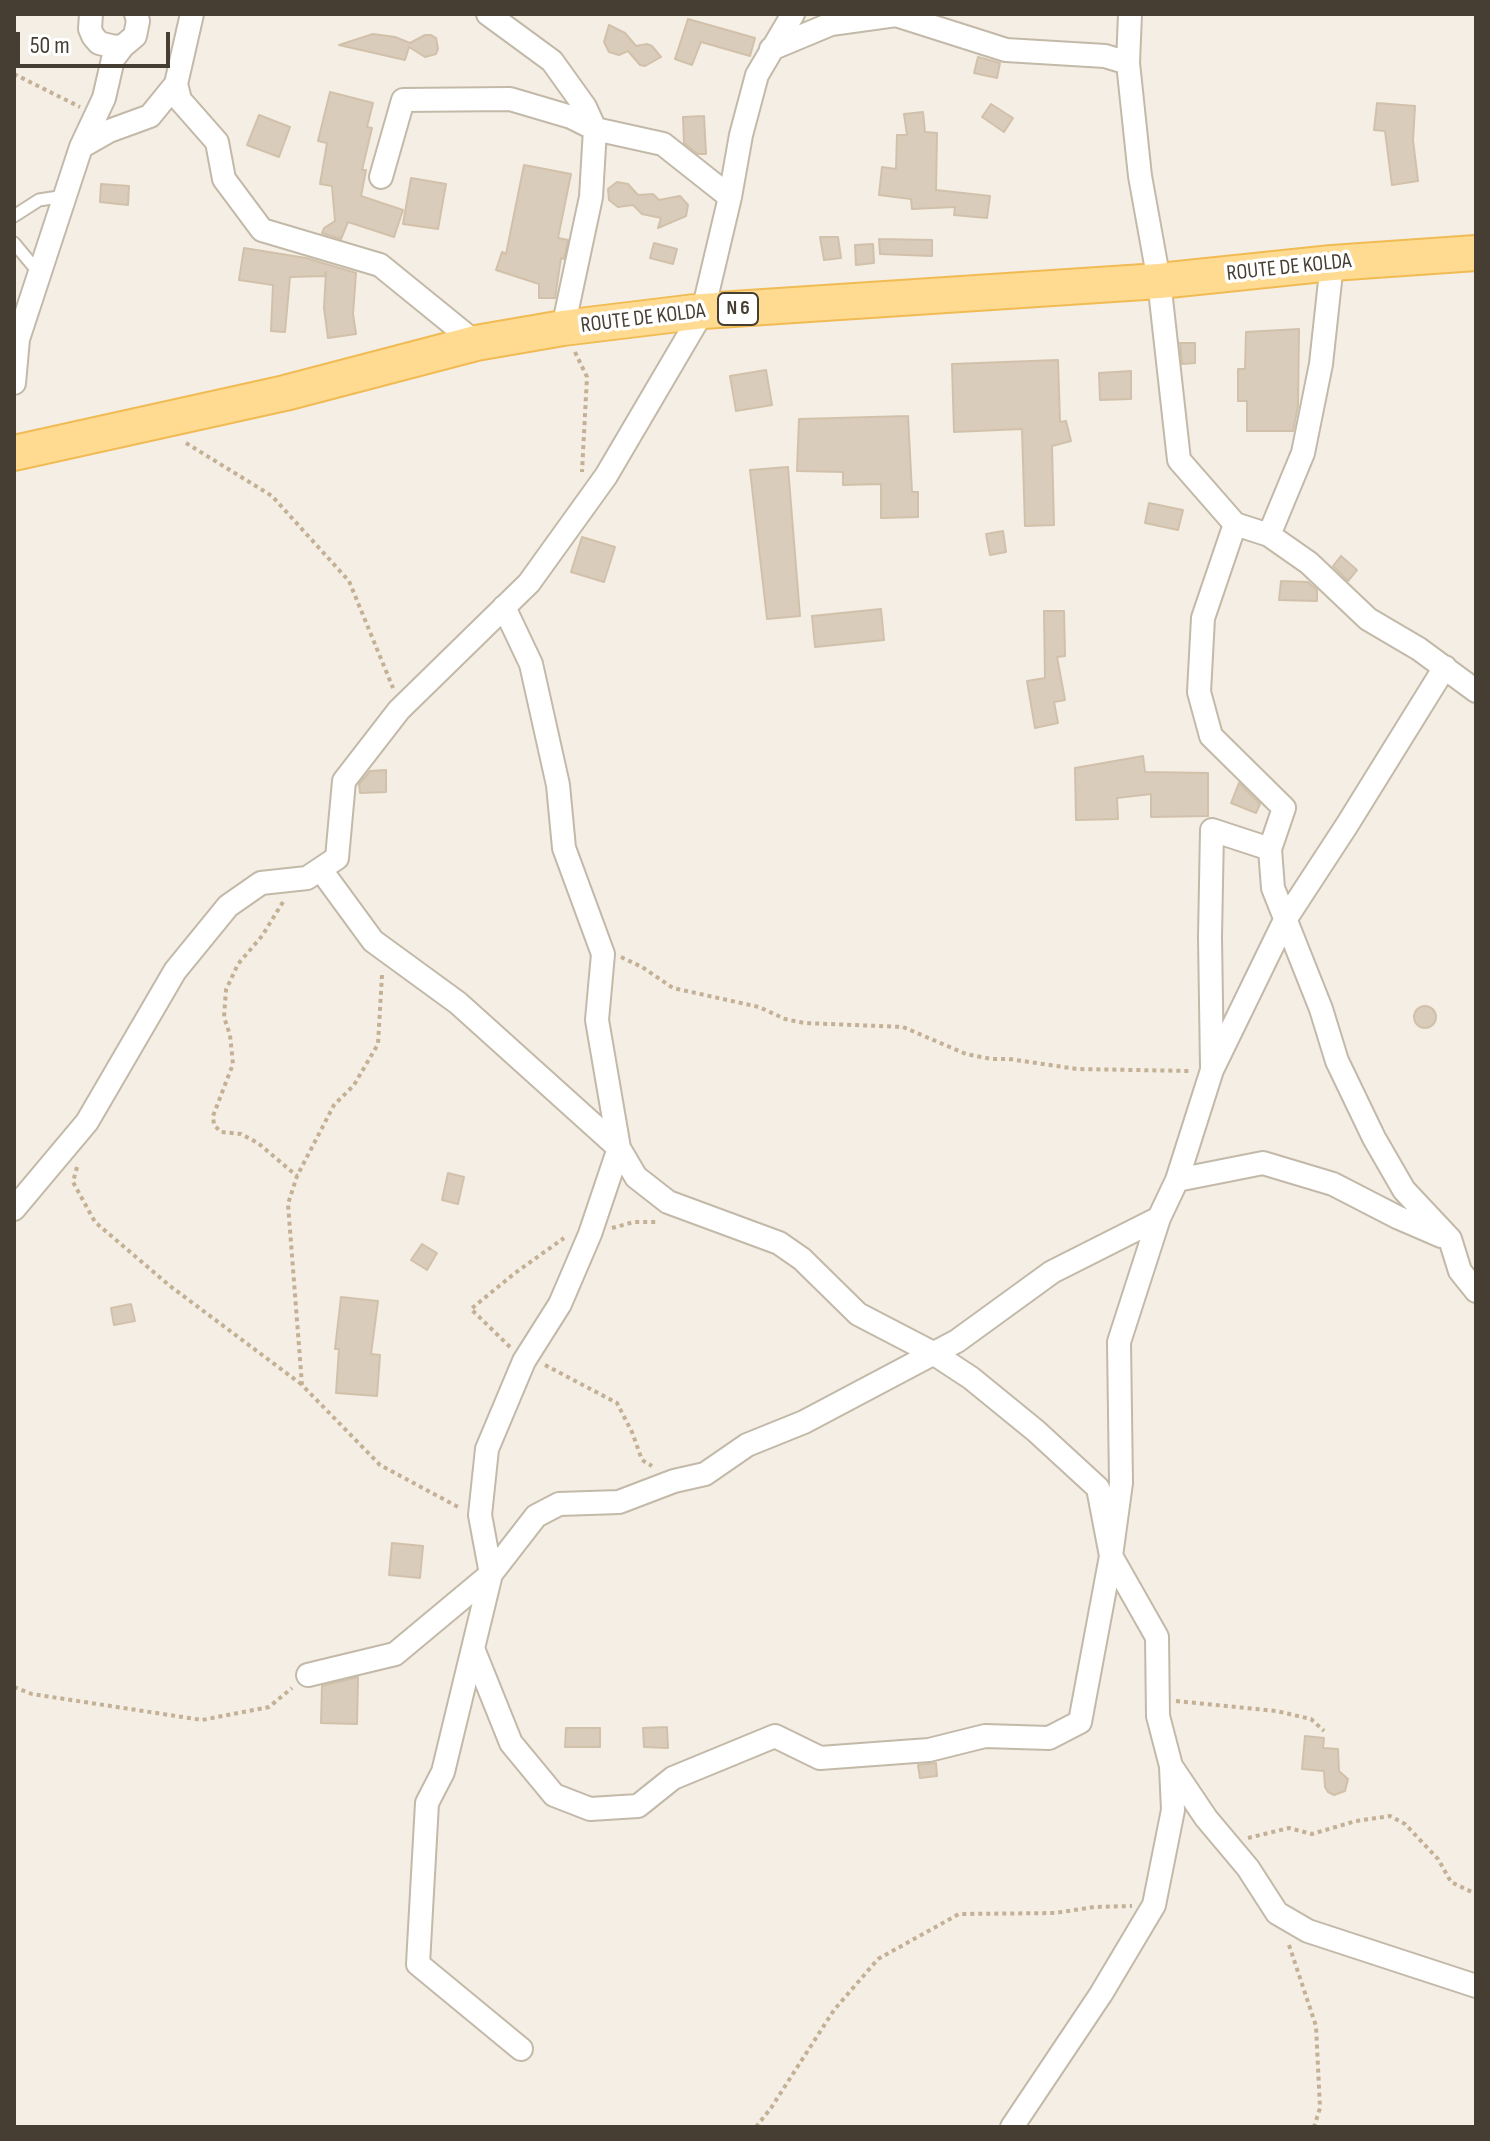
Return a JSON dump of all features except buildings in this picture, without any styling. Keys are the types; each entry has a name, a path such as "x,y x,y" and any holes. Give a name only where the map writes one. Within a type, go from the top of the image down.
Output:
{"main road":[{"name":"ROUTE DE KOLDA","path":"14,453 285,393 476,343 563,328 703,311 1159,281 1332,263 1476,253"}],"street":[{"path":"91,14 90,29 99,43 123,46"},
{"path":"14,383 18,339 39,273 81,147 104,98 113,59 135,36 136,14"},
{"path":"81,147 109,131 150,116 176,84 192,14"},
{"path":"488,14 552,61 585,107 595,129 591,197 563,328"},
{"path":"14,1209 87,1122 175,971 228,906 261,883 314,874 337,858 344,781 399,710 529,583 606,476 703,311 757,75 793,14"},
{"path":"1130,14 1128,63 1140,176 1159,281 1179,460 1235,524 1269,535 1309,563 1368,619 1445,667 1476,691"},
{"path":"771,49 831,24 896,15 1006,50 1105,56 1128,63"},
{"path":"176,84 180,100 217,142 224,179 262,230 380,265 476,343"},
{"path":"381,177 403,100 510,99 571,117 595,129 663,144 730,197"},
{"path":"1269,535 1303,453 1321,364 1332,263"},
{"path":"1235,524 1203,618 1199,692 1211,736 1284,808 1270,849 1273,888 1321,1009 1337,1061 1374,1138 1404,1190 1450,1239 1460,1271 1476,1291"},
{"path":"504,607 531,664 558,785 564,848 603,954 597,1020 619,1148 590,1234 560,1304 524,1361 487,1449 480,1515 491,1574 443,1772 427,1803 418,1964 521,2049"},
{"path":"474,1651 511,1743 554,1795 590,1809 638,1806 673,1778 775,1736 820,1758 929,1750 985,1736 1049,1738 1080,1722 1111,1556 1121,1483 1119,1342 1159,1218 1177,1180 1212,1070 1285,920 1445,667"},
{"path":"1212,1070 1212,830 1270,849"},
{"path":"314,874 373,941 458,1003 619,1148 636,1177 668,1202 779,1243 802,1259 858,1314 933,1353 971,1378 1036,1431 1098,1488 1111,1556 1157,1637 1158,1716 1171,1766 1173,1810 1154,1905 1093,2007 1012,2127"},
{"path":"1177,1180 1263,1163 1333,1184 1397,1217 1450,1239"},
{"path":"308,1675 395,1654 491,1574 536,1516 559,1504 619,1502 674,1481 705,1474 747,1445 804,1422 957,1341 1052,1272 1159,1218"},
{"path":"1171,1766 1248,1868 1277,1913 1308,1931 1476,1986"}],"lane":[{"path":"14,216 39,200 66,195"},
{"path":"14,243 39,273"}],"path":[{"path":"14,74 48,89 95,118"},
{"path":"563,328 587,377 580,512"},
{"path":"150,421 272,496 349,581 390,676 399,710"},
{"path":"297,1176 258,1143 241,1134 221,1132 214,1125 213,1116 233,1064 230,1035 224,1017 226,990 238,964 262,936 281,905 314,874"},
{"path":"302,1385 288,1204 297,1176 334,1105 354,1085 378,1044 383,979 373,941"},
{"path":"603,954 633,962 673,988 759,1007 785,1019 804,1023 903,1027 966,1054 1077,1069 1212,1070"},
{"path":"77,1167 73,1182 95,1222 170,1286 302,1385 380,1465 480,1515"},
{"path":"663,1222 634,1222 590,1234 577,1229 471,1309 524,1361 538,1362 617,1403 642,1460 674,1481"},
{"path":"14,1687 32,1694 202,1720 269,1707 308,1675"},
{"path":"1158,1699 1276,1711 1311,1719 1324,1731"},
{"path":"1221,1836 1246,1838 1289,1828 1312,1834 1356,1821 1390,1816 1405,1824 1438,1859 1451,1882 1476,1894"},
{"path":"756,2127 834,2010 878,1959 959,1914 1055,1913 1094,1907 1154,1905"},
{"path":"1277,1913 1316,2026 1320,2108 1314,2127"}]}
